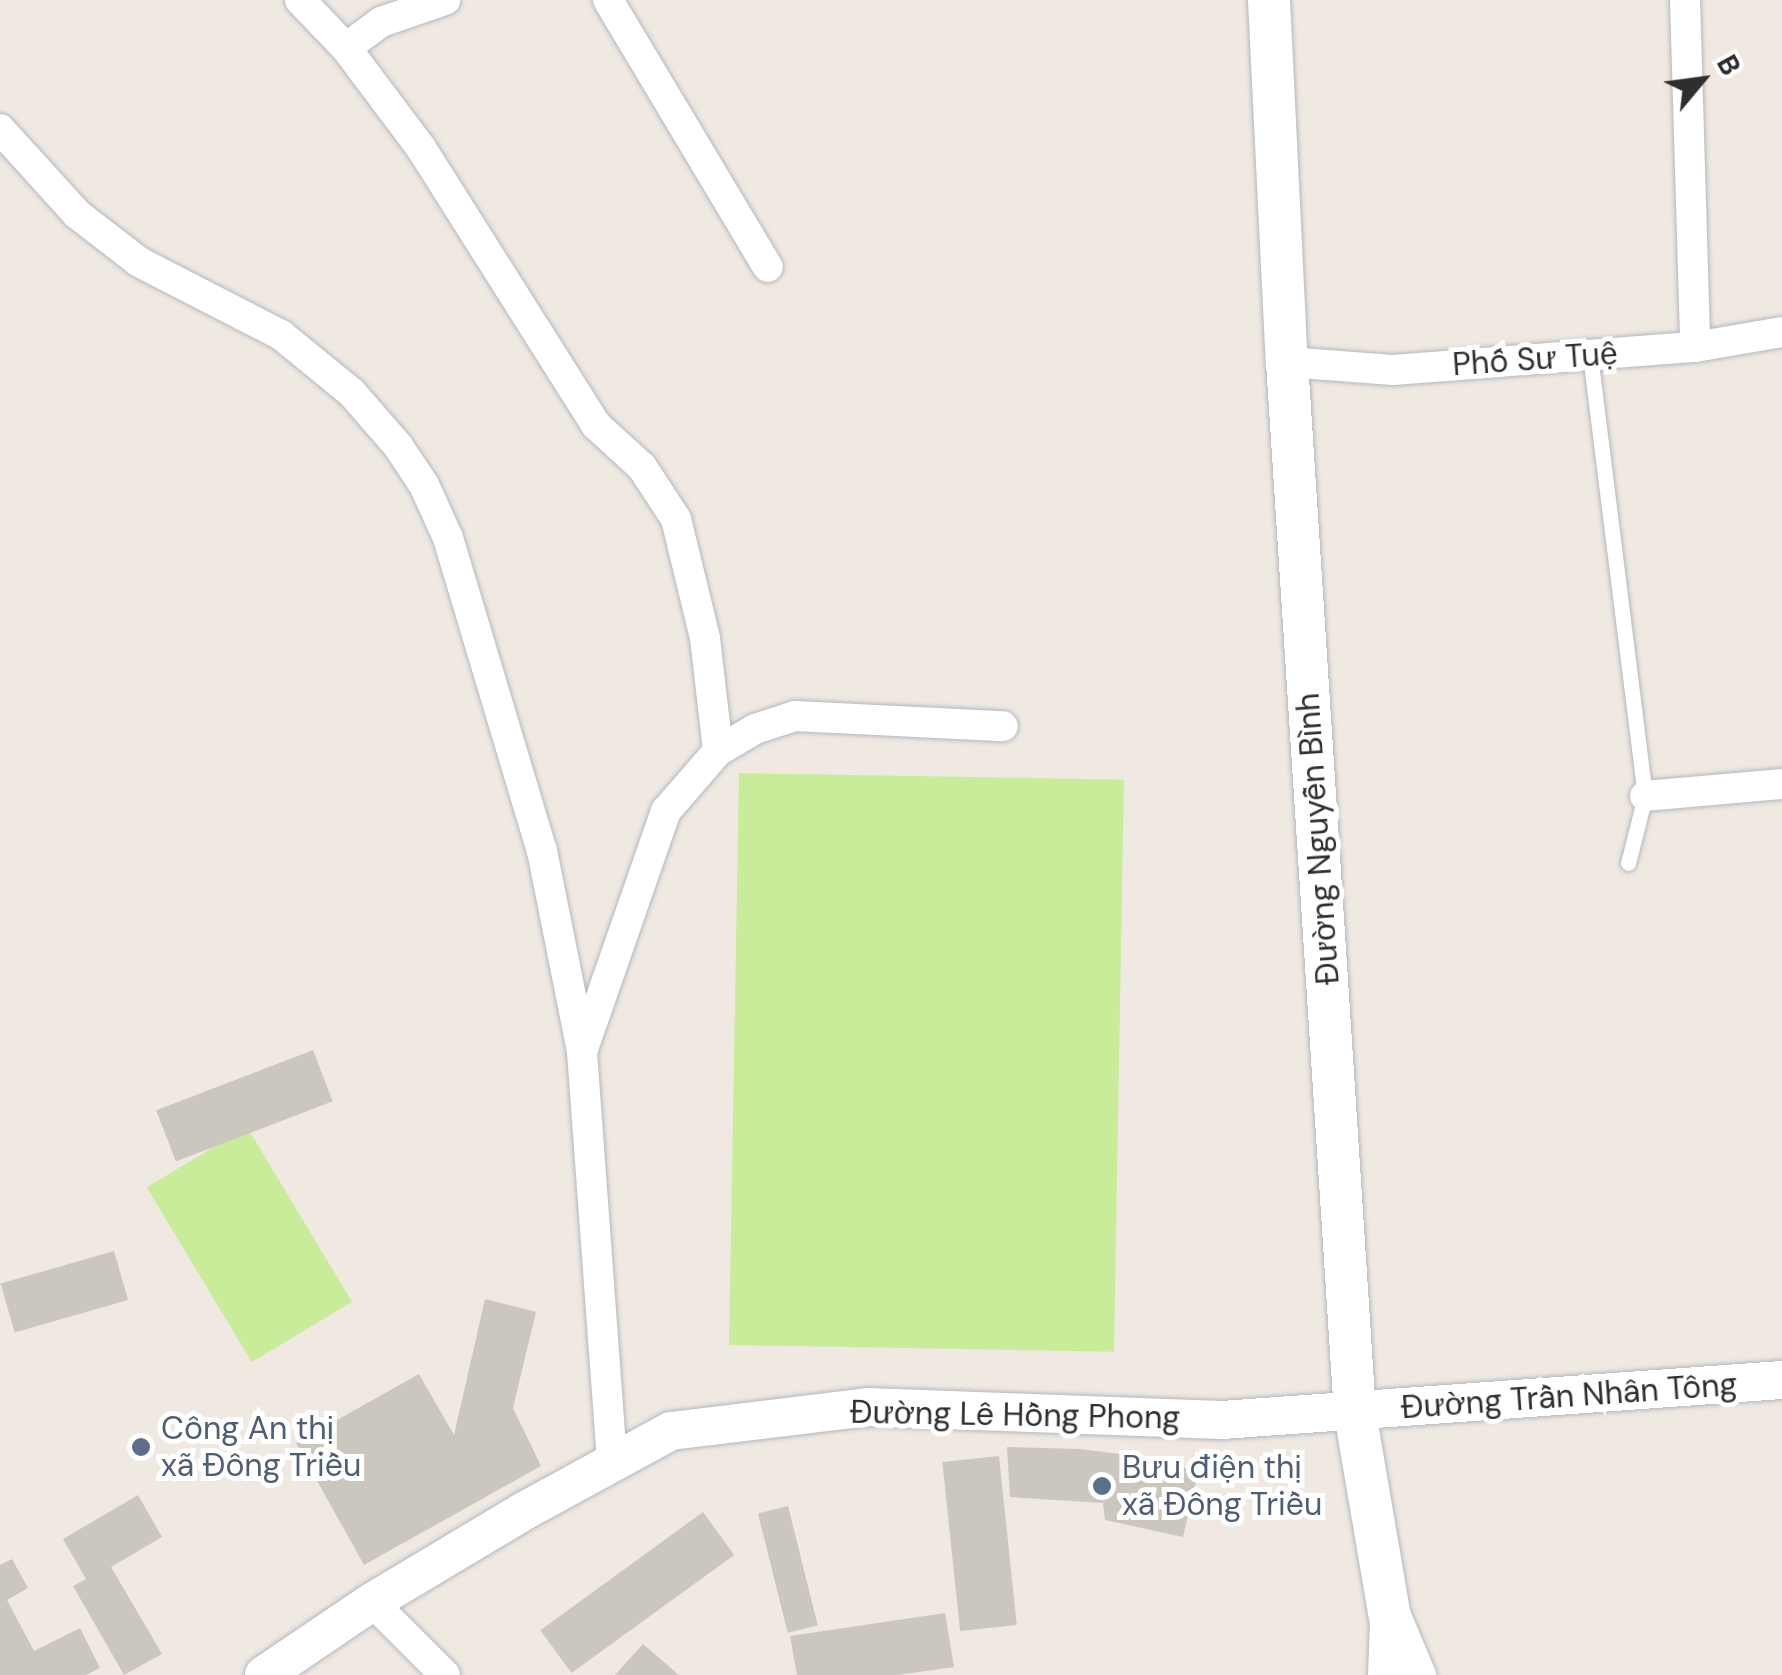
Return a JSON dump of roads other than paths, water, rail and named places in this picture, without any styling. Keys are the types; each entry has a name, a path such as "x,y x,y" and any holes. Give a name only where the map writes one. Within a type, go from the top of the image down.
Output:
{"main road":[{"name":"Đường Nguyễn Bình","path":"1270,0 1287,362 1356,1413 1391,1623 1390,1675"}],"street":[{"path":"300,0 346,48 421,148 596,425 642,467 676,518 705,638 718,750"},
{"path":"346,48 381,22 445,0"},
{"path":"608,0 768,267"},
{"path":"1685,0 1695,347"},
{"path":"0,129 77,214 140,262 281,335 317,362 352,393 398,446 424,485 448,538 542,851 582,1052 612,1463"},
{"name":"Phố Sư Tuệ","path":"1287,362 1393,370 1695,347 1782,332"},
{"path":"582,1052 666,811 718,750 755,729 795,716 1003,726"},
{"path":"1645,796 1782,784"},
{"name":"Đường Trần Nhân Tông","path":"1356,1413 1782,1380"},
{"name":"Đường Lê Hồng Phong","path":"264,1675 372,1602 671,1431 868,1407 1222,1420 1356,1413"},
{"path":"1386,1592 1421,1675"},
{"path":"372,1602 445,1675"}],"lane":[{"path":"1590,355 1645,796 1628,863"}],"place":[{"name":"Công An thị xã Đông Triều","path":"141,1447"},
{"name":"Bưu điện thị xã Đông Triều","path":"1102,1486"}]}
